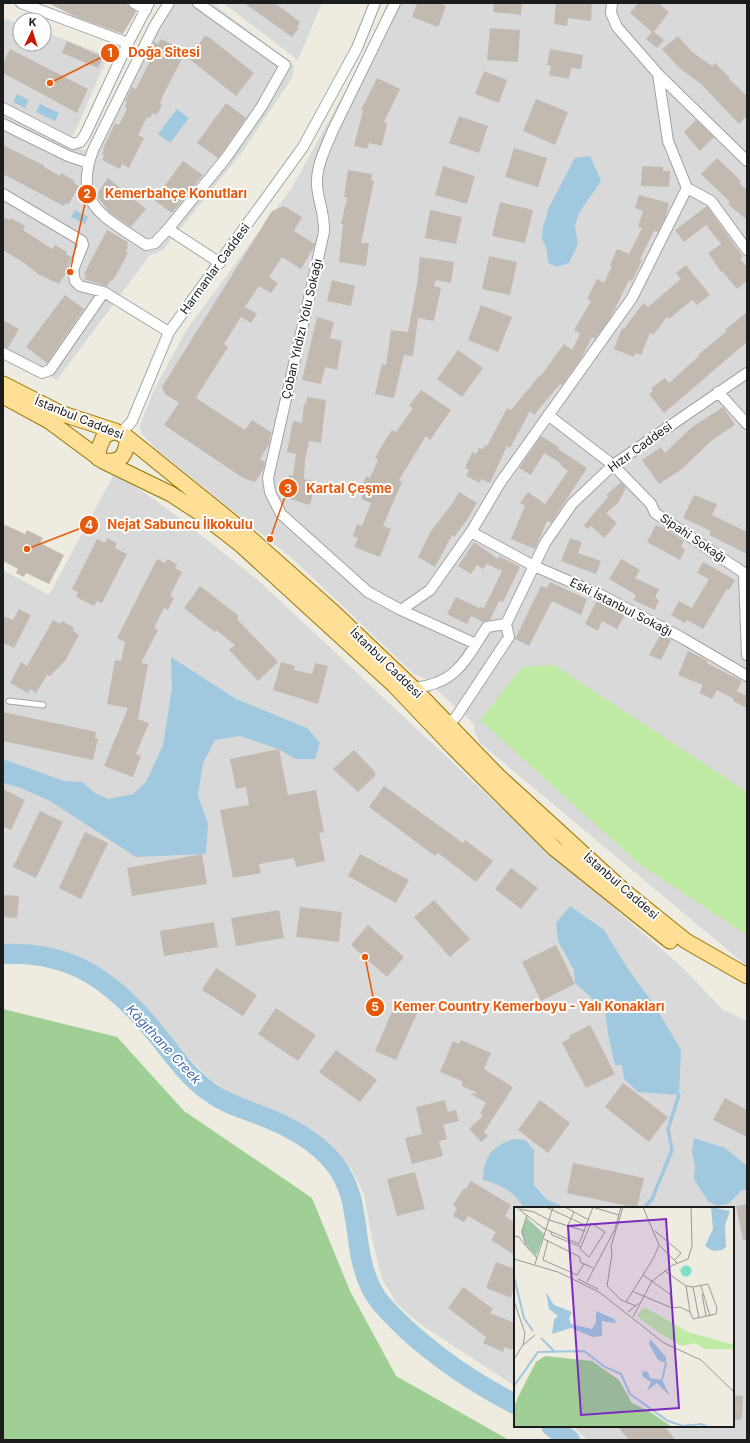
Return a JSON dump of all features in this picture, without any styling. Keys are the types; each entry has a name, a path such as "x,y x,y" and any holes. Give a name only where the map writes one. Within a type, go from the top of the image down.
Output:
{"main road":[{"name":"İstanbul Caddesi","path":"3,384 60,412 121,434 178,479 259,546 331,610 413,688 444,728 554,848 670,935 747,984"},
{"name":"İstanbul Caddesi","path":"3,396 54,425 101,460 171,494 204,515 240,544 394,685 444,728"},
{"path":"121,434 122,457 115,462 101,460 99,448 104,436 121,434"},
{"path":"171,494 178,479"},
{"name":"İstanbul Caddesi","path":"670,935 686,941 747,976"}],"street":[{"path":"21,3 128,43"},
{"path":"3,108 73,144 78,144 85,135 128,43 148,6 134,3"},
{"path":"169,3 155,25 89,163 86,179 88,195 98,211 146,245 155,243 168,230 226,158 262,106 285,65 198,3"},
{"name":"Harmanlar Caddesi","path":"121,434 132,421 169,332 302,147 357,48 375,3"},
{"name":"Çoban Yıldızı Yolu Sokağı","path":"395,3 324,151 318,174 317,185 325,221 324,232 268,478 274,504 281,514 368,592 401,610 476,644"},
{"path":"612,3 611,13 617,27 658,74 747,161"},
{"path":"658,74 668,140 687,188 711,201 747,250"},
{"path":"3,124 68,156 89,163"},
{"path":"401,610 430,590 471,532 500,483 632,298 687,188"},
{"path":"3,194 82,241 83,245 73,270 73,277 80,286 104,292 169,332"},
{"path":"168,230 220,263"},
{"path":"3,353 42,373 46,373 50,370 104,292"},
{"name":"Hızır Caddesi","path":"444,728 456,717 509,637 506,624 545,543 572,504 613,465 747,373"},
{"path":"718,392 747,424"},
{"name":"Sipahi Sokağı","path":"548,415 613,465 650,504 655,513 744,573 747,655"},
{"name":"Eski İstanbul Sokağı","path":"471,532 534,566 601,595 684,639 747,676"},
{"path":"413,688 445,680 461,668 487,627 506,624"}],"lane":[{"path":"9,701 43,705"}],"shaded area":[{"path":"162,3 212,3 294,65 292,78 243,151 163,250 150,255 57,380 3,353 3,110 80,149 88,150 92,146 151,19"},
{"path":"223,3 322,3 298,60"},
{"path":"389,3 747,3 747,966 480,743 475,732 474,724 424,678 415,675 293,559 155,448 141,433 140,425 153,392 185,332 293,186 365,55"},
{"path":"3,18 12,21 12,52 52,52 52,35 108,56 75,132 71,137 66,137 3,103"},
{"path":"115,472 173,513 259,581 532,837 682,967 723,1010 747,1021 747,1440 587,1440 574,1427 734,1427 734,1207 514,1207 514,1385 420,1324 397,1304 382,1279 372,1239 364,1194 352,1170 335,1152 306,1135 247,1105 209,1078 113,981 80,962 25,949 3,952 3,570 49,595"}],"green space":[{"path":"554,665 747,792 747,935 639,864 480,720 522,667"},
{"path":"3,1009 117,1037 184,1111 312,1198 350,1291 396,1376 509,1440 3,1440"}],"water":[{"path":"17,94 29,100 25,108 13,102"},
{"path":"40,104 59,113 55,121 36,112"},
{"path":"177,109 189,118 170,143 158,134"},
{"path":"590,156 601,181 579,213 575,226 578,244 569,263 557,267 548,263 547,250 542,239 543,227 549,207 575,158"},
{"path":"75,210 88,217 85,224 71,217"},
{"path":"171,657 236,699 307,728 320,743 315,759 296,759 278,749 240,736 215,740 203,763 198,796 208,824 206,854 136,857 50,801 21,788 3,783 3,759 64,781 82,782 95,793 108,799 133,794 146,782 163,745 172,688"},
{"path":"570,906 604,930 630,972 654,1004 681,1050 679,1095 638,1092 624,1079 622,1065 615,1065 608,1034 605,1010 575,983 574,970 558,941 556,923"},
{"path":"694,1138 725,1148 747,1166 747,1190 742,1190 728,1204 717,1206 708,1201 694,1179 695,1165 692,1151"},
{"path":"513,1139 525,1140 534,1150 534,1185 546,1199 564,1207 523,1207 512,1193 496,1184 483,1180 487,1159 494,1149"}],"building":[{"path":"48,3 126,3 136,12 123,34 76,17"},
{"path":"244,3 275,3 300,22 297,27 299,28 292,37"},
{"path":"417,3 439,3 446,6 438,27 412,17"},
{"path":"494,3 522,3 521,15 493,12"},
{"path":"556,3 592,3 591,21 568,18 567,26 554,24"},
{"path":"638,3 658,3 669,12 654,32 664,40 657,48 646,39 652,32 630,13"},
{"path":"490,28 520,30 518,62 487,60"},
{"path":"205,36 210,38 254,73 236,96 188,58"},
{"path":"678,36 692,52 712,66 715,63 747,96 747,116 739,124 700,83 679,68 662,49"},
{"path":"161,39 186,51 161,99 160,104 162,105 157,115 153,113 150,118 147,117 138,135 144,138 129,168 122,164 120,169 102,160 104,155 102,154 103,149 115,123 119,125 127,109 125,107 127,102 125,101 132,87 136,89 151,59 147,57 154,42 158,44"},
{"path":"67,41 103,57 98,68 62,53"},
{"path":"10,49 12,52 16,52 88,89 77,113 3,73 3,63"},
{"path":"550,49 583,55 581,69 571,68 569,79 549,75 551,66 547,65"},
{"path":"484,71 507,80 499,103 475,94"},
{"path":"377,78 400,89 384,122 387,123 382,146 369,143 367,149 354,146 363,110 361,110"},
{"path":"536,99 568,112 555,145 523,131"},
{"path":"226,103 246,118 218,158 197,143"},
{"path":"459,116 488,126 479,153 449,143"},
{"path":"696,120 714,137 700,151 684,132"},
{"path":"3,145 45,166 44,167 60,176 61,173 75,181 74,183 79,186 69,204 66,203 64,206 3,174"},
{"path":"514,148 547,158 538,187 505,177"},
{"path":"717,158 741,181 739,183 747,190 747,220 728,204 730,202 701,174"},
{"path":"183,161 203,175 172,213 154,200"},
{"path":"443,166 475,176 467,204 435,195"},
{"path":"642,166 663,167 663,171 670,171 669,187 641,186"},
{"path":"348,170 372,174 371,180 374,181 361,243 369,243 366,266 339,262 343,224 341,224 347,198 344,197"},
{"path":"108,178 146,209 131,227 110,213 96,195"},
{"path":"639,195 669,203 666,216 658,232 654,231 640,259 642,260 632,281 629,280 611,317 595,339 592,337 582,357 562,385 560,384 534,415 530,411 510,448 507,446 490,483 481,479 480,483 466,476 469,470 465,468 472,452 476,454 479,448 483,449 485,445 487,446 507,408 511,410 539,376 540,377 564,344 572,350 580,334 574,330 591,301 587,299 597,279 604,283 612,266 610,265 617,249 629,254 642,228 638,227 643,211 635,208"},
{"path":"500,202 533,210 525,243 492,236"},
{"path":"284,206 302,217 294,231 315,244 313,249 301,269 282,257 269,277 278,283 271,293 259,286 245,307 257,314 251,323 241,317 224,344 228,347 196,398 245,430 252,420 272,433 269,438 269,444 260,459 265,462 263,470 255,482 243,478 164,425 179,403 165,394 162,387 272,211"},
{"path":"707,206 743,257 740,259 747,267 747,281 737,289 722,271 721,272 708,253 721,244 706,225 684,242 675,230"},
{"path":"430,210 462,217 456,244 425,238"},
{"path":"3,217 10,220 11,218 25,226 23,230 52,249 55,245 67,252 66,254 71,257 67,266 67,272 59,284 38,274 3,250"},
{"path":"107,230 128,242 126,252 128,253 112,281 111,280 106,286 84,279 86,275 84,274"},
{"path":"489,256 517,262 510,295 482,289"},
{"path":"420,257 454,262 451,283 436,280 434,286 441,288 434,321 418,318 413,356 404,355 394,398 375,394 382,364 386,365 391,330 408,332 417,284"},
{"path":"686,265 710,295 697,305 692,300 669,319 667,317 653,335 650,333 641,355 635,353 634,357 614,349 622,328 624,329 643,303 648,307 681,279 676,273"},
{"path":"332,280 355,286 351,306 327,301"},
{"path":"65,295 84,309 47,363 26,347"},
{"path":"481,305 512,317 498,352 468,340"},
{"path":"747,312 747,342 664,413 649,394 653,391 651,388 665,378 669,383 699,356 698,355 727,331 725,330"},
{"path":"317,317 334,322 330,338 342,341 337,370 325,367 321,384 302,380"},
{"path":"3,320 19,329 8,348 3,347"},
{"path":"458,350 483,368 462,397 437,379"},
{"path":"421,390 451,410 430,440 426,436 399,480 402,482 383,526 391,529 380,557 354,547 358,538 353,536 357,524 362,526 371,503 361,499 365,488 362,486 366,476 370,478 378,460 375,458 381,447 392,430 396,432 413,408 409,406"},
{"path":"307,397 326,400 321,443 309,441 305,460 304,479 313,481 311,486 315,487 310,505 283,497 289,475 293,476 296,454 287,452 293,421 302,423 304,404 306,404"},
{"path":"723,407 735,425 711,441 682,469 659,484 642,460 661,447 665,453 692,427"},
{"path":"541,436 559,447 558,449 587,468 551,523 547,521 535,549 511,539 525,506 520,503 528,492 545,504 568,471 560,465 562,464 544,453 531,475 519,468"},
{"path":"621,482 626,488 618,503 606,513 617,523 604,538 591,526 587,529 584,525 608,497 606,495"},
{"path":"459,492 477,503 467,520 454,537 452,535 435,567 418,557 431,531 452,504"},
{"path":"694,495 717,504 712,515 747,532 747,554 709,535 711,531 683,518"},
{"path":"3,524 25,534 27,530 43,538 40,543 64,555 49,584 26,573 24,577 16,573 18,569 3,561"},
{"path":"656,525 665,528 684,541 681,547 685,549 680,560 647,542"},
{"path":"107,538 117,543 115,548 127,554 102,603 97,601 94,606 76,597 78,592 72,589 97,539 105,543"},
{"path":"570,538 582,542 578,553 601,561 596,574 561,561"},
{"path":"474,542 498,559 499,556 520,567 503,602 499,601 490,620 483,622 471,616 467,624 447,614 456,597 479,608 484,608 502,571 487,564 483,569 477,565 471,574 458,566"},
{"path":"157,559 165,563 167,559 177,564 175,568 182,572 170,596 174,598 168,610 164,608 154,628 158,630 141,663 148,664 138,719 149,723 136,754 141,756 133,777 104,766 128,708 107,704 115,660 121,661 125,642 117,638"},
{"path":"621,559 640,570 635,578 659,589 655,598 659,600 655,610 633,600 636,595 609,579"},
{"path":"703,562 735,580 729,590 727,589 703,629 687,620 685,623 671,615 679,601 692,608 709,579 697,573"},
{"path":"550,582 587,599 581,615 552,601 529,646 515,639 541,586 547,588"},
{"path":"200,586 239,616 237,619 278,662 258,681 229,650 235,645 216,630 215,632 184,608"},
{"path":"597,600 625,615 617,629 602,621 598,631 585,624"},
{"path":"19,609 31,615 14,648 3,643 3,616 13,620"},
{"path":"53,620 60,624 62,621 74,628 73,631 79,635 65,661 50,676 47,675 36,693 30,689 28,693 10,683 21,662 27,666"},
{"path":"661,634 671,640 661,660 649,655"},
{"path":"688,651 708,661 707,663 742,681 737,691 747,696 747,708 733,701 734,699 717,690 712,699 699,693 703,685 678,675"},
{"path":"281,662 295,666 294,670 312,674 315,663 328,666 318,704 273,690"},
{"path":"3,712 96,732 95,738 98,739 93,760 3,741"},
{"path":"279,749 288,795 316,790 324,832 319,833 325,861 296,867 294,858 259,864 261,873 233,878 220,810 249,805 246,787 236,789 230,759"},
{"path":"354,750 375,772 375,776 358,792 333,769"},
{"path":"384,786 463,843 465,840 493,861 476,882 438,853 435,856 369,807"},
{"path":"3,789 25,800 11,830 3,826"},
{"path":"40,811 63,822 36,878 13,867"},
{"path":"85,832 108,843 81,899 59,888"},
{"path":"202,854 207,884 132,896 127,868"},
{"path":"360,854 409,880 396,903 348,876"},
{"path":"511,868 538,888 521,909 495,889"},
{"path":"3,895 19,896 17,918 3,917"},
{"path":"434,900 470,939 450,957 414,917"},
{"path":"300,907 342,912 339,942 296,937"},
{"path":"279,910 284,938 236,946 231,918"},
{"path":"214,922 218,947 164,956 160,931"},
{"path":"368,925 404,957 387,977 351,945"},
{"path":"556,945 575,984 541,1001 522,962"},
{"path":"216,968 257,995 243,1016 202,990"},
{"path":"397,1000 419,1009 396,1060 375,1051"},
{"path":"276,1008 316,1035 298,1061 258,1034"},
{"path":"590,1025 615,1074 586,1088 562,1043 570,1038 569,1036"},
{"path":"461,1040 491,1053 484,1069 513,1087 484,1132 488,1136 481,1142 469,1129 483,1116 480,1114 486,1103 471,1094 477,1093 462,1086 462,1081 440,1072 453,1041 459,1044"},
{"path":"336,1050 377,1080 360,1102 319,1072"},
{"path":"623,1083 668,1117 649,1142 605,1107"},
{"path":"725,1098 747,1110 747,1137 713,1120"},
{"path":"445,1100 448,1112 456,1110 459,1121 443,1125 447,1139 439,1141 443,1156 412,1164 405,1138 422,1134 416,1107"},
{"path":"540,1100 570,1123 548,1153 518,1130"},
{"path":"573,1163 644,1178 637,1207 567,1193"},
{"path":"415,1172 425,1209 397,1216 387,1179"},
{"path":"471,1181 511,1205 505,1216 514,1222 514,1254 491,1240 496,1232 468,1216 464,1222 453,1216 457,1208 453,1205 464,1188 466,1189"},
{"path":"747,1204 747,1240 743,1240 736,1206"},
{"path":"496,1262 514,1269 514,1289 511,1298 486,1288"},
{"path":"463,1287 493,1309 490,1313 514,1323 514,1345 512,1350 505,1347 503,1352 483,1343 486,1337 448,1308"},
{"path":"734,1395 743,1396 742,1419 734,1421"},
{"path":"618,1427 665,1427 676,1440 629,1440"}],"waterway":[{"name":"Kâğıthane Creek","path":"3,954 28,954 51,958 71,964 108,985 141,1016 182,1066 203,1087 216,1097 288,1128 308,1140 326,1154 341,1173 347,1184 351,1196 363,1268 375,1295 390,1314 432,1351 472,1380 514,1403"},
{"path":"645,1207 652,1199 672,1150 668,1129 679,1095"},
{"name":"Kâğıthane Creek","path":"552,1427 570,1440"}],"place":[{"name":"Doğa Sitesi","path":"50,83"},
{"name":"Kemerbahçe Konutları","path":"70,272"},
{"name":"Kartal Çeşme","path":"270,539"},
{"name":"Nejat Sabuncu İlkokulu","path":"27,549"},
{"name":"Kemer Country Kemerboyu - Yalı Konakları","path":"365,957"}]}
